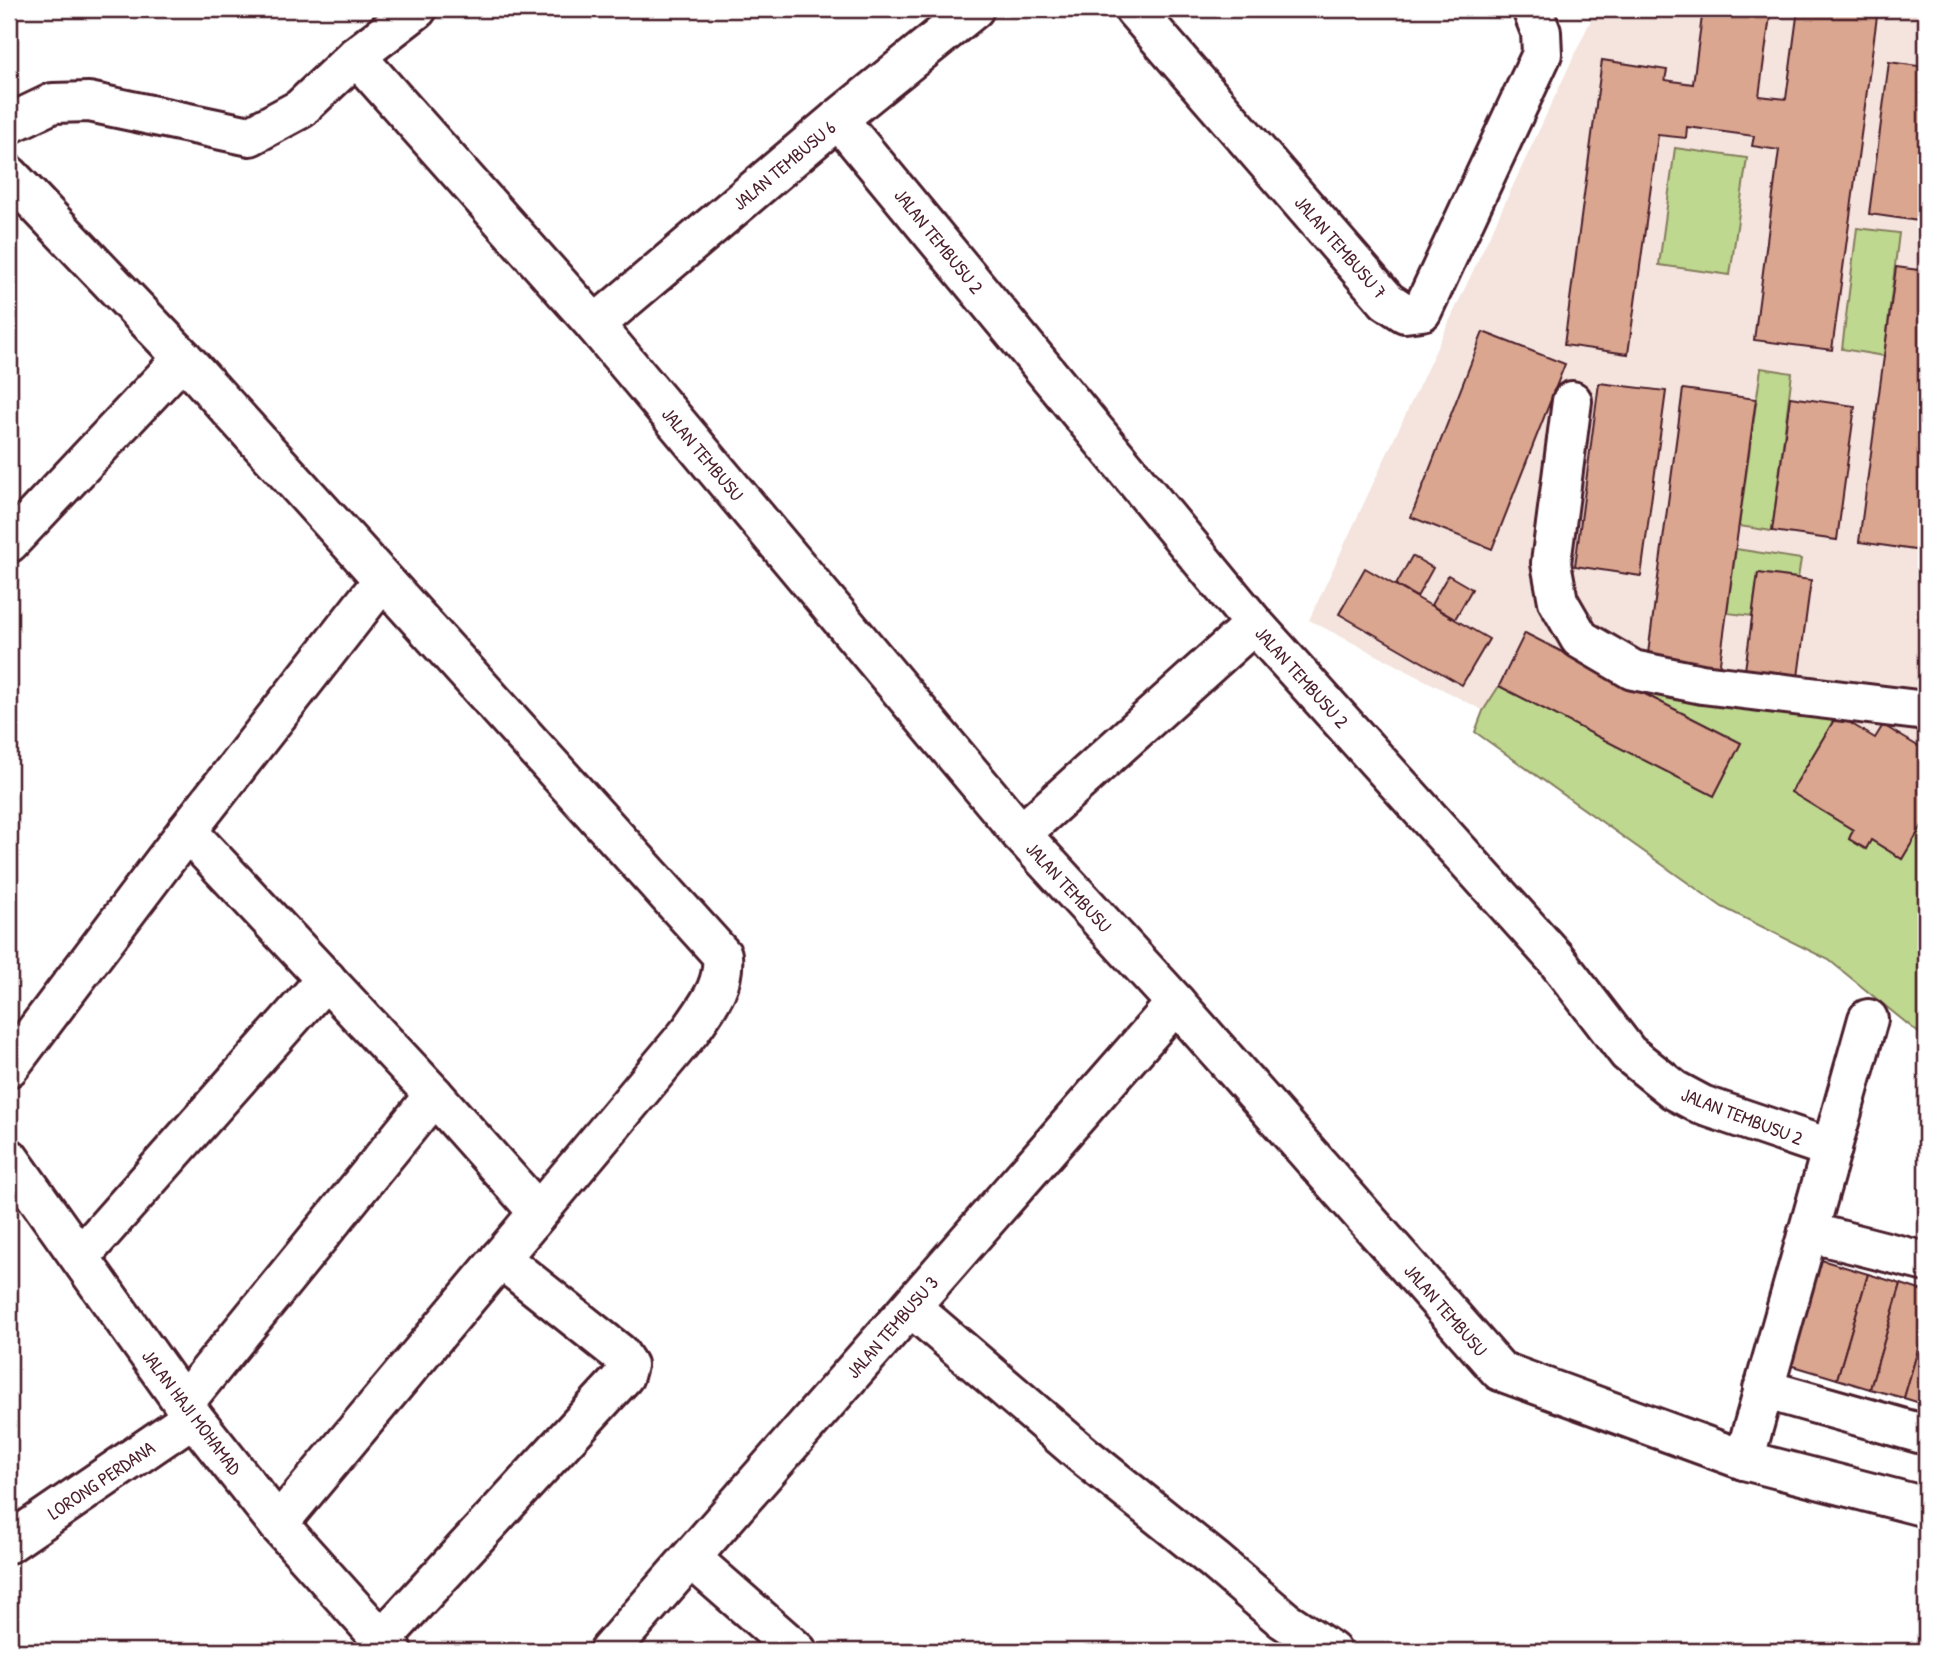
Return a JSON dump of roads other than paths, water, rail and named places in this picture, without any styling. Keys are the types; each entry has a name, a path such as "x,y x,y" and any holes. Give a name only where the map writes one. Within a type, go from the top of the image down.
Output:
{"street":[{"path":"9,124 53,103 89,102 250,136 300,109 356,56 417,9"},
{"name":"JALAN TEMBUSU 6","path":"596,325 838,119 974,9"},
{"name":"JALAN TEMBUSU 7","path":"1134,9 1387,301 1405,313 1422,311 1542,54 1541,32 1532,9"},
{"name":"JALAN TEMBUSU","path":"356,56 596,325 1021,834 1176,1003 1500,1371 1744,1460 1926,1507"},
{"name":"JALAN TEMBUSU 2","path":"838,119 1254,624 1555,958 1629,1053 1674,1090 1702,1105 1832,1149"},
{"path":"9,175 183,358 722,955 723,972 718,990 691,1030 278,1524"},
{"path":"9,543 183,358"},
{"path":"1572,401 1551,563 1558,601 1580,639 1633,670 1702,684 1926,711"},
{"path":"9,1068 187,831 383,580"},
{"path":"1021,834 1254,624"},
{"path":"187,831 434,1095 538,1212"},
{"path":"80,1257 326,979"},
{"name":"JALAN TEMBUSU 3","path":"609,1651 1176,1003"},
{"path":"1744,1460 1868,1018"},
{"name":"LORONG PERDANA","path":"9,1543 188,1410 434,1095"},
{"name":"JALAN HAJI MOHAMAD","path":"9,1158 188,1410 278,1524 387,1645"},
{"path":"1808,1232 1926,1262"},
{"path":"387,1645 624,1376 627,1365 619,1353 500,1258"},
{"path":"911,1307 1082,1454 1284,1620 1331,1651"},
{"path":"1763,1388 1926,1435"},
{"path":"691,1558 797,1651"}]}
